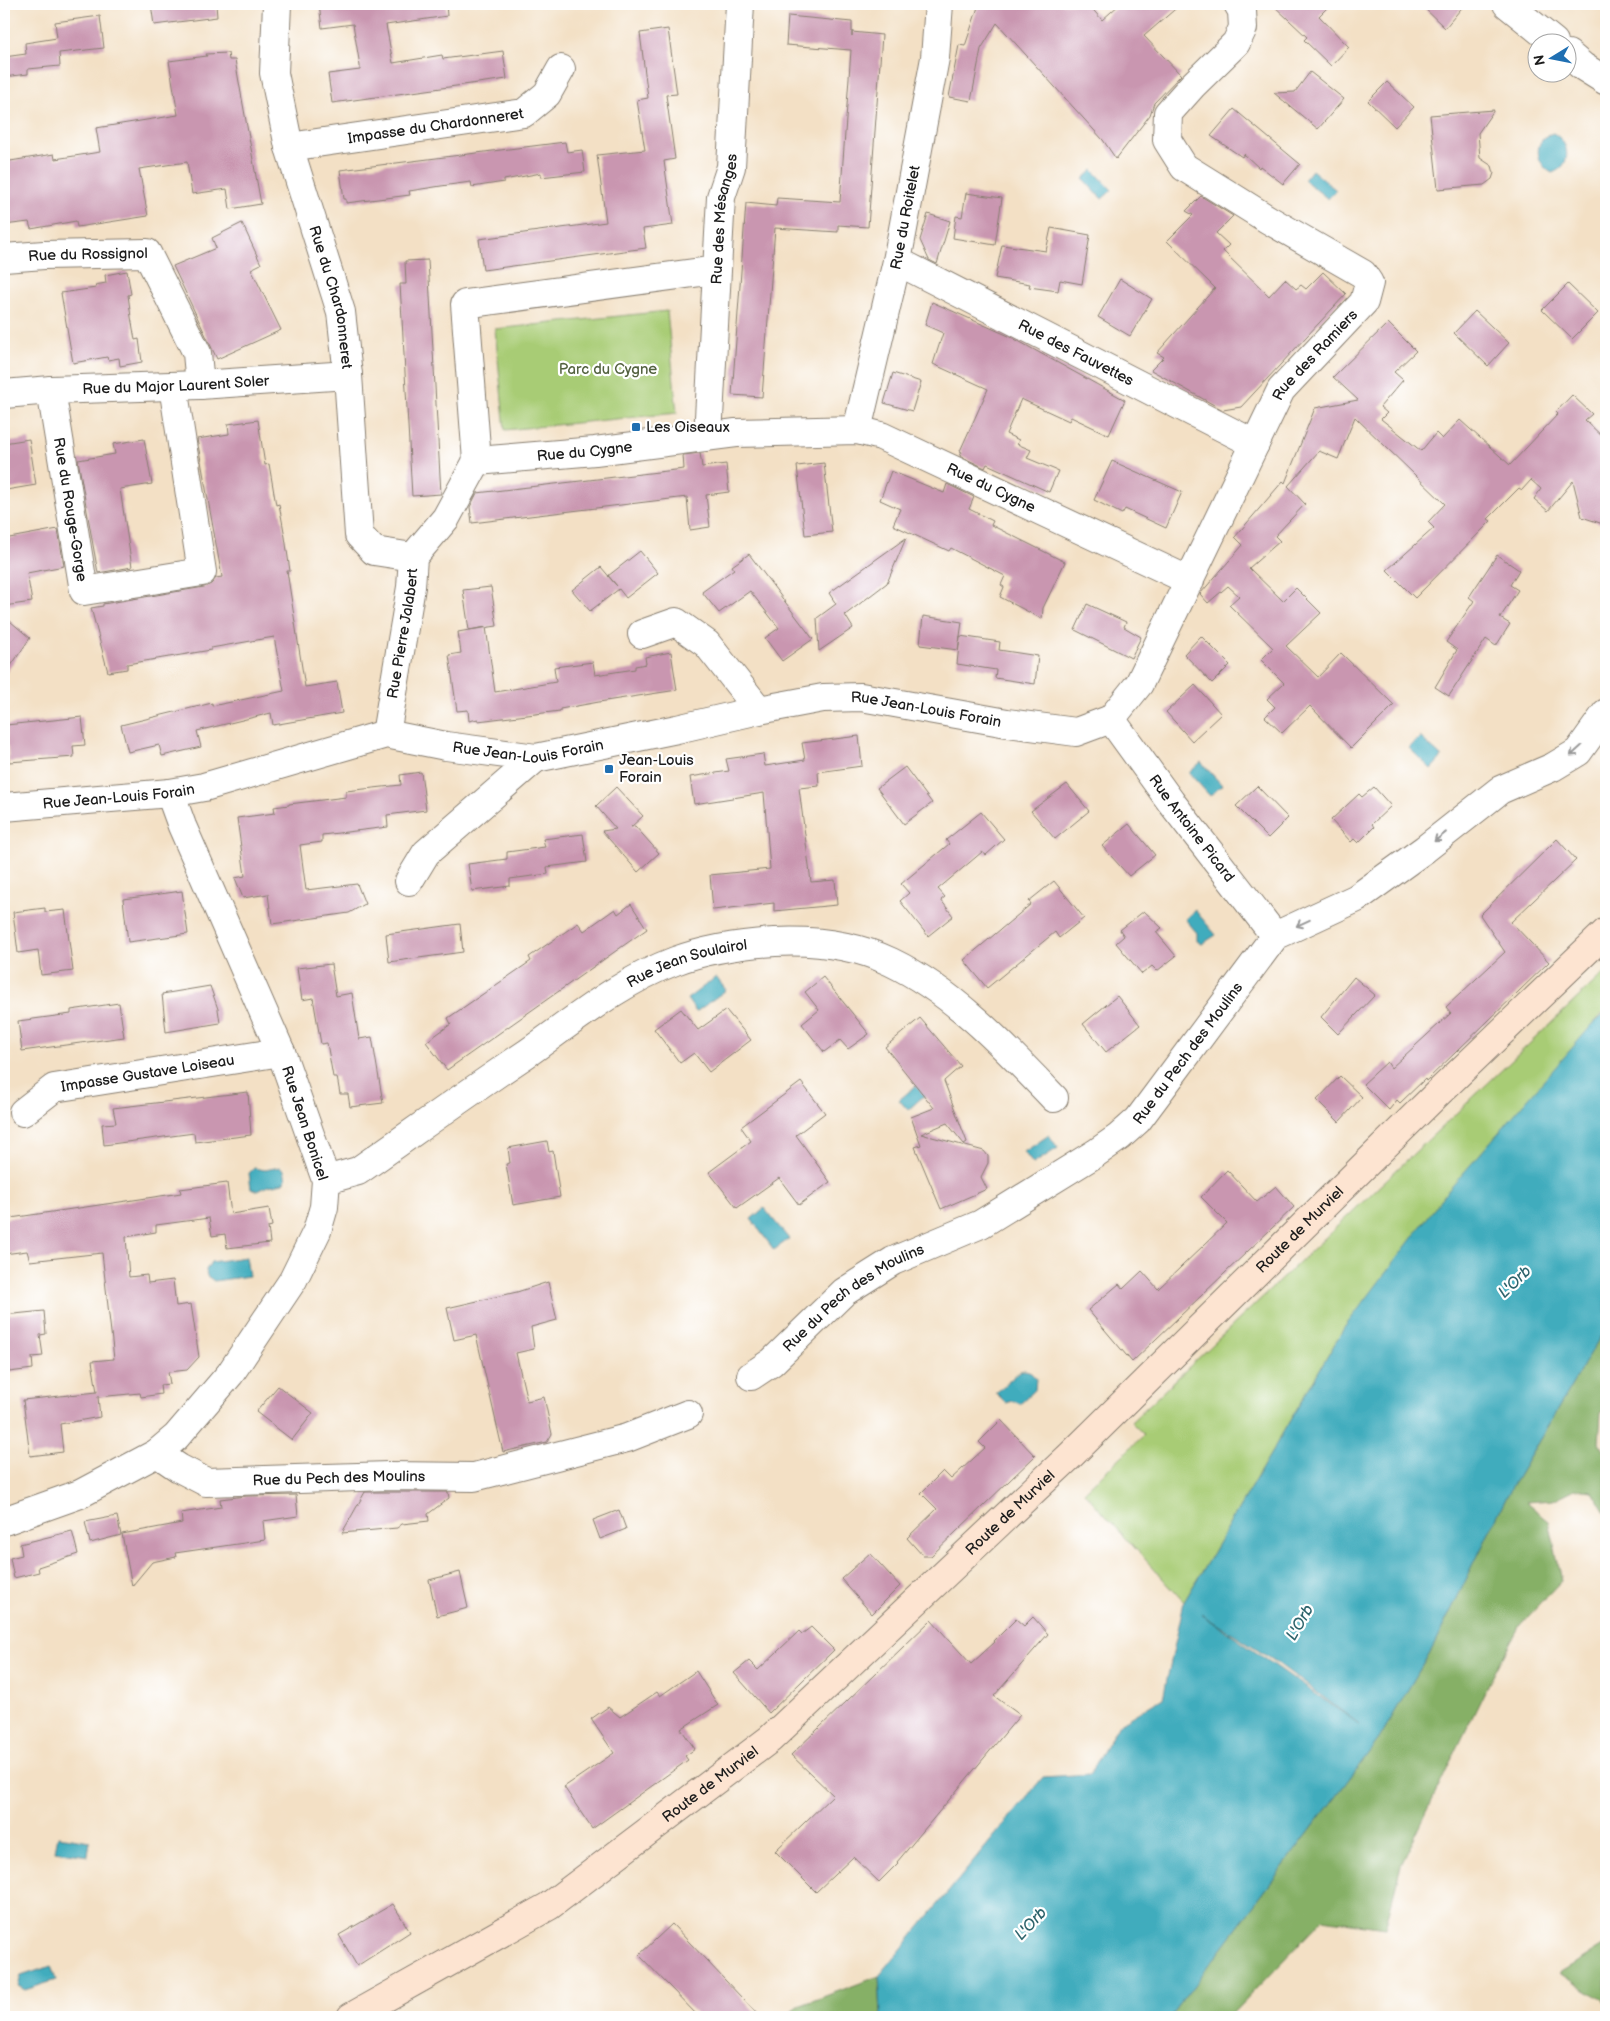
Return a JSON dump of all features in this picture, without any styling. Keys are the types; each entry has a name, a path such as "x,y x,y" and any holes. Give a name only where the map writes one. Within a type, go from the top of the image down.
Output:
{"main road":[{"name":"Route de Murviel","path":"351,2017 548,1906 770,1739 1064,1462 1429,1102 1606,932"}],"street":[{"name":"Rue du Chardonneret","path":"278,4 274,73 289,147 341,312 348,376 359,535 374,551 413,557"},
{"name":"Rue des Mésanges","path":"708,436 721,197 731,167 740,4"},
{"name":"Rue du Roitelet","path":"857,430 897,261 935,58 939,4"},
{"name":"Rue des Ramiers","path":"1111,719 1139,684 1281,390 1364,302 1369,283 1363,274 1268,220 1184,167 1167,140 1168,113 1193,85 1236,43 1243,28 1242,11 1238,4"},
{"path":"1507,4 1542,32"},
{"path":"1578,63 1606,81"},
{"name":"Impasse du Chardonneret","path":"289,147 524,113 547,94 561,69"},
{"name":"Rue du Rossignol","path":"4,258 44,255 147,253 197,353 200,385"},
{"name":"Rue des Fauvettes","path":"897,261 1255,444"},
{"path":"476,462 465,304 716,270"},
{"name":"Rue du Major Laurent Soler","path":"4,394 51,390 200,385 348,376"},
{"name":"Rue du Rouge-Gorge","path":"51,390 84,591 202,572 172,386"},
{"name":"Rue du Cygne","path":"476,462 595,451 736,433 857,430 881,436 1190,581"},
{"name":"Rue Pierre Jalabert","path":"386,734 411,587 413,557 446,518 476,462"},
{"path":"642,634 676,622 707,644 759,710"},
{"name":"Rue Jean-Louis Forain","path":"4,807 170,793 204,787 386,734 446,746 536,758 823,698 861,697 1008,724 1076,732 1111,719"},
{"name":"Rue du Pech des Moulins","path":"750,1376 772,1362 844,1292 893,1262 981,1224 1119,1137 1138,1120 1275,936 1357,898 1425,849 1500,790 1553,767 1578,752 1606,713"},
{"name":"Rue Antoine Picard","path":"1111,719 1171,802 1275,936"},
{"path":"409,881 426,853 536,758"},
{"name":"Rue Jean Bonicel","path":"157,1453 176,1437 230,1374 293,1280 317,1231 324,1207 326,1180 280,1052 182,826 170,793"},
{"name":"Rue Jean Soulairol","path":"326,1180 358,1171 618,990 674,961 736,945 796,941 830,943 861,950 890,962 915,975 942,994 1012,1054 1054,1098"},
{"name":"Impasse Gustave Loiseau","path":"23,1112 54,1088 280,1052"},
{"name":"Rue du Pech des Moulins","path":"157,1453 178,1468 206,1482 389,1476 474,1477 627,1438 688,1414"},
{"path":"4,1521 80,1494 157,1453"}],"green space":[{"name":"Parc du Cygne","path":"667,311 677,413 505,430 495,329"},
{"path":"1606,971 1606,1010 1344,1328 1184,1602 1084,1492 1144,1435 1131,1422"},
{"path":"1606,1327 1606,1409 1601,1413 1599,1443 1606,1456 1606,1514 1592,1491 1575,1489 1553,1500 1526,1502 1549,1521 1562,1581 1520,1625 1484,1693 1401,1865 1385,1928 1323,1919 1229,2017 1170,2017 1379,1739 1433,1647 1510,1490"},
{"path":"1606,1944 1606,2006 1602,1999 1559,1973"},
{"path":"879,1976 881,2015 879,2017 786,2017 796,2007"}],"water":[{"path":"1553,133 1563,142 1567,154 1563,165 1559,170 1552,173 1542,164 1538,152 1542,141 1546,136"},
{"path":"1093,170 1112,190 1102,199 1083,179"},
{"path":"1312,170 1336,190 1328,199 1304,180"},
{"path":"1420,737 1442,757 1431,769 1409,748"},
{"path":"1201,762 1222,785 1210,796 1189,773"},
{"path":"1195,910 1216,935 1202,944 1197,941 1197,933 1185,919"},
{"path":"716,977 726,990 696,1012 687,999"},
{"name":"L'Orb","path":"1606,1013 1606,1327 1510,1490 1433,1647 1379,1739 1170,2017 879,2017 881,2014 879,1976 1043,1777 1090,1774 1119,1724 1163,1698 1184,1602 1344,1328 1446,1193 1592,1025","holes":["1201,1614 1276,1662 1359,1724"]},
{"path":"919,1083 927,1093 908,1110 899,1100"},
{"path":"1049,1135 1058,1148 1033,1164 1024,1152"},
{"path":"280,1167 284,1170 286,1179 283,1183 268,1186 258,1191 251,1188 249,1173 254,1168 265,1170"},
{"path":"764,1208 789,1239 774,1250 751,1219"},
{"path":"246,1257 249,1276 214,1281 207,1276 206,1270 211,1262"},
{"path":"1020,1371 1029,1371 1036,1378 1035,1390 1020,1404 1013,1401 1006,1403 996,1393"},
{"path":"58,1836 90,1841 88,1856 55,1851"},
{"path":"51,1966 56,1980 25,1990 18,1986 21,1976"}],"building":[{"path":"151,4 216,4 217,17 154,25"},
{"path":"319,4 446,4 447,16 386,25 393,63 442,55 443,59 503,51 507,79 332,103 328,74 360,70 360,66 353,24 322,28"},
{"path":"979,4 1088,4 1102,20 1120,4 1181,4 1144,36 1181,75 1154,103 1150,115 1116,159 1103,140 997,23 981,49 971,101 949,97 959,45 965,46"},
{"path":"1272,4 1331,4 1319,16 1349,47 1331,66 1304,40 1307,37"},
{"path":"1420,4 1465,4 1445,28"},
{"path":"100,16 104,48 59,53 60,66 28,69 28,74 4,77 4,57 26,54 25,43 57,38 55,22"},
{"path":"788,16 852,22 852,32 882,35 868,227 838,225 838,232 775,228 762,397 732,395 746,203 776,206 777,198 840,202 851,50 786,45"},
{"path":"668,29 677,94 666,95 675,159 664,161 673,225 643,229 646,248 483,270 479,239 606,222 597,155 645,150 637,100 648,98 640,33"},
{"path":"228,53 229,60 235,60 261,204 230,209 227,189 192,194 187,162 139,169 148,216 77,227 76,221 31,229 29,222 4,225 4,162 54,154 55,159 100,152 96,128 178,115 169,61 207,56 206,54"},
{"path":"1310,72 1344,99 1318,129 1274,93 1295,92"},
{"path":"1387,82 1414,107 1395,127 1368,101"},
{"path":"1234,109 1300,164 1283,184 1260,166 1259,168 1244,154 1242,157 1211,136"},
{"path":"1494,110 1478,133 1480,158 1492,166 1494,173 1492,179 1484,185 1438,189 1430,115"},
{"path":"565,142 567,152 582,150 585,172 541,177 541,173 472,187 471,182 409,191 410,195 346,203 346,199 344,199 340,170"},
{"path":"966,193 1002,198 995,245 953,238 956,216 962,217"},
{"path":"1201,196 1233,216 1216,233 1229,245 1223,251 1269,296 1285,279 1296,289 1301,285 1306,289 1323,272 1346,294 1241,407 1223,410 1151,370 1164,357 1157,353 1215,288 1167,241 1193,215 1186,211"},
{"path":"928,214 950,221 937,264 929,260 920,240"},
{"path":"242,223 261,264 251,269 281,330 217,359 173,266 216,248 212,238"},
{"path":"1051,228 1090,235 1082,284 1060,280 1058,291 1029,287 1030,284 995,278 1002,245 1046,251"},
{"path":"428,260 441,494 412,496 400,284 406,284 405,261"},
{"path":"127,271 131,294 128,295 131,317 135,340 139,339 142,362 120,366 119,358 108,360 107,357 73,363 61,293 96,288 95,285 106,283 105,275"},
{"path":"1120,279 1152,299 1130,336 1098,317"},
{"path":"1568,284 1598,313 1572,339 1542,310"},
{"path":"932,302 1011,337 1125,400 1109,435 1071,417 1069,421 1021,399 1006,434 1019,440 1017,444 1031,450 1027,458 1058,471 1049,492 987,464 985,468 960,456 962,452 960,451 988,389 933,364 943,333 925,325"},
{"path":"1475,311 1509,343 1488,366 1454,333"},
{"path":"1388,323 1416,351 1394,372 1403,380 1380,407 1387,413 1381,419 1421,451 1436,433 1442,439 1460,420 1510,465 1558,414 1556,412 1572,395 1592,414 1585,420 1606,440 1606,525 1582,517 1573,481 1548,511 1534,499 1541,489 1531,480 1522,490 1519,488 1488,519 1491,521 1415,598 1387,570 1434,528 1428,522 1445,504 1355,417 1338,459 1319,451 1288,486 1305,504 1275,536 1280,541 1249,568 1283,601 1296,588 1321,613 1286,646 1318,677 1341,653 1394,705 1351,748 1310,706 1282,733 1265,717 1275,707 1267,699 1284,683 1261,660 1273,648 1229,605 1239,596 1228,586 1208,603 1200,594 1243,545 1235,537 1283,481 1285,483 1315,408 1358,400 1333,377"},
{"path":"893,373 921,382 912,411 884,403"},
{"path":"258,420 265,465 269,464 276,505 279,504 285,537 290,571 287,571 305,687 337,682 342,713 273,725 271,713 197,731 201,747 162,756 159,745 128,752 121,725 212,703 212,706 284,691 274,637 127,664 127,669 108,672 91,608 103,606 103,604 204,587 211,584 216,578 222,577 197,439 229,434 228,424"},
{"path":"29,439 36,485 6,490 4,479 4,443"},
{"path":"144,439 152,484 120,489 132,567 98,573 78,460 115,454 113,444"},
{"path":"700,453 702,467 726,464 729,492 706,495 710,527 690,530 687,497 472,523 470,507 477,493 684,469 683,455"},
{"path":"1112,461 1182,492 1166,528 1125,509 1122,514 1094,500"},
{"path":"824,463 832,532 805,535 797,466"},
{"path":"891,471 944,493 947,484 974,497 969,509 993,521 991,525 1065,562 1043,608 1042,619 1000,597 1004,587 1001,585 1005,576 951,548 949,551 893,525 900,509 880,500"},
{"path":"58,529 64,566 27,573 32,602 4,606 4,539"},
{"path":"906,538 887,583 845,615 853,628 819,651 817,618 836,604 829,593"},
{"path":"640,551 658,573 626,598 619,589 590,611 572,590 601,567 608,576"},
{"path":"749,554 813,639 782,661 765,638 779,628 750,591 719,613 702,592 734,569 732,566"},
{"path":"1497,555 1519,570 1510,585 1518,590 1500,618 1510,624 1496,646 1486,639 1449,696 1435,687 1457,650 1446,642 1474,601 1469,597"},
{"path":"491,587 497,626 469,630 463,590"},
{"path":"1087,604 1126,622 1124,627 1141,637 1131,658 1075,630"},
{"path":"4,616 30,638 4,676"},
{"path":"923,616 962,622 958,650 920,645"},
{"path":"486,627 495,692 556,682 554,667 593,662 595,675 635,669 635,666 646,664 645,657 671,652 677,690 560,709 560,711 469,721 468,710 457,711 449,655 461,653 458,632"},
{"path":"960,636 1000,642 999,650 1038,656 1035,684 995,678 996,670 957,664"},
{"path":"1201,636 1230,665 1212,683 1184,654"},
{"path":"1195,685 1221,714 1192,741 1166,712"},
{"path":"82,717 85,745 73,746 74,757 9,762 6,725"},
{"path":"859,736 862,766 818,772 819,786 799,788 811,882 835,880 837,905 774,911 774,903 713,910 710,875 770,869 764,793 694,804 690,777 729,771 726,759 763,754 765,766 805,760 802,743"},
{"path":"905,767 932,803 904,824 877,788"},
{"path":"421,772 426,810 387,815 388,827 322,835 322,842 300,845 306,890 357,884 365,904 349,913 272,924 268,894 243,898 235,878 245,876 237,818 275,813 274,807 289,804 346,797 346,791 401,785 400,775"},
{"path":"1067,784 1089,811 1055,839 1031,811"},
{"path":"1257,786 1288,818 1268,838 1236,806"},
{"path":"616,787 643,816 631,827 635,826 659,853 638,872 602,831 616,829 596,806"},
{"path":"1374,787 1391,806 1372,824 1374,827 1358,843 1354,839 1351,842 1331,820 1359,794 1362,797"},
{"path":"981,812 1004,839 986,855 982,852 938,889 945,897 941,900 953,916 928,936 900,901 909,893 901,884 949,844 946,840"},
{"path":"1129,824 1155,855 1129,876 1102,846"},
{"path":"583,834 587,862 547,867 548,874 510,879 510,886 472,891 468,864 507,859 507,852 545,847 543,839"},
{"path":"1557,839 1576,860 1511,922 1549,962 1426,1081 1425,1079 1400,1103 1397,1100 1389,1110 1363,1084 1387,1062 1391,1068 1451,1013 1446,1007 1505,952 1480,915"},
{"path":"1054,881 1084,918 1059,938 1055,932 987,988 964,960 1031,904 1029,901"},
{"path":"182,891 188,934 128,942 123,899"},
{"path":"631,904 647,929 447,1070 426,1042 451,1024 448,1018 531,961 529,957 578,923 584,931 615,909 618,914"},
{"path":"45,908 45,912 65,910 73,971 41,975 38,950 18,953 13,912"},
{"path":"1144,911 1162,928 1156,932 1176,956 1157,971 1152,966 1142,974 1116,943 1124,936 1120,930"},
{"path":"460,924 463,952 389,962 386,934"},
{"path":"331,964 336,996 352,993 359,1039 372,1037 383,1103 350,1107 348,1094 340,1094 337,1077 333,1077 327,1043 321,1044 313,998 302,1000 297,968"},
{"path":"823,977 869,1034 848,1049 840,1040 824,1052 802,1024 819,1010 805,992"},
{"path":"1354,977 1375,995 1338,1034 1321,1017"},
{"path":"210,986 218,1009 220,1023 166,1032 162,994"},
{"path":"1117,996 1140,1025 1106,1052 1083,1024"},
{"path":"119,1003 124,1037 22,1051 18,1021 71,1014 71,1010"},
{"path":"681,1009 698,1030 726,1010 751,1040 709,1072 694,1053 680,1063 654,1029"},
{"path":"920,1018 961,1066 944,1081 967,1142 964,1144 947,1123 921,1134 984,1151 988,1156 988,1163 981,1177 987,1189 941,1209 915,1147 921,1145 911,1117 934,1108 885,1047"},
{"path":"1340,1076 1362,1097 1339,1122 1317,1100"},
{"path":"801,1082 825,1113 796,1135 830,1182 799,1205 779,1178 737,1208 709,1172 751,1141 741,1127"},
{"path":"248,1092 251,1135 195,1142 194,1133 104,1145 102,1124 116,1123 113,1108"},
{"path":"547,1141 549,1152 553,1151 560,1197 513,1205 506,1164 510,1163 508,1148"},
{"path":"1227,1170 1257,1202 1276,1186 1294,1207 1132,1362 1088,1310 1119,1284 1123,1289 1142,1271 1158,1289 1227,1223 1201,1197"},
{"path":"227,1183 231,1214 269,1208 272,1226 268,1227 270,1243 227,1248 225,1234 212,1236 209,1218 156,1225 156,1232 126,1237 129,1277 147,1275 148,1283 173,1280 176,1306 191,1304 199,1357 187,1370 168,1372 170,1384 160,1385 161,1394 141,1397 140,1393 98,1397 100,1417 60,1424 63,1452 30,1456 23,1400 97,1392 92,1361 114,1359 102,1253 30,1261 27,1251 4,1254 4,1219 181,1193 180,1189"},
{"path":"548,1282 557,1320 531,1327 534,1349 516,1353 527,1401 544,1397 552,1434 547,1442 503,1452 476,1335 454,1340 447,1308 517,1292"},
{"path":"44,1311 46,1334 40,1335 43,1356 32,1357 33,1369 9,1372 4,1315"},
{"path":"278,1386 313,1413 292,1440 256,1412"},
{"path":"1001,1420 1035,1456 931,1556 923,1556 907,1538 937,1509 921,1493 943,1471 951,1479 985,1448 979,1442"},
{"path":"365,1492 448,1492 449,1498 428,1514 429,1521 402,1524 397,1528 342,1533"},
{"path":"296,1495 298,1516 263,1521 265,1540 175,1553 176,1557 152,1562 132,1586 122,1534 182,1523 181,1513 221,1507 220,1499 246,1496"},
{"path":"619,1510 626,1529 600,1539 593,1520"},
{"path":"117,1516 121,1535 90,1543 85,1522"},
{"path":"72,1531 78,1554 38,1567 39,1572 14,1578 10,1558 22,1555 20,1544"},
{"path":"870,1553 900,1586 872,1614 841,1579"},
{"path":"460,1572 468,1608 437,1616 429,1580"},
{"path":"1033,1617 1048,1634 994,1696 1020,1715 898,1863 879,1882 853,1857 816,1892 775,1851 833,1795 791,1755 931,1620 971,1664 1016,1619 1024,1626"},
{"path":"811,1627 834,1650 769,1713 734,1673 749,1661 758,1670 799,1631 802,1634"},
{"path":"696,1671 718,1705 681,1729 695,1749 685,1756 688,1760 592,1829 564,1787 614,1753 591,1719 608,1707 620,1717 657,1692 660,1696"},
{"path":"393,1904 410,1932 357,1966 339,1935"},
{"path":"672,1924 760,2017 699,2017 639,1955"}],"place":[{"name":"Les Oiseaux","path":"636,427"},
{"name":"Jean-Louis Forain","path":"609,769"}]}
